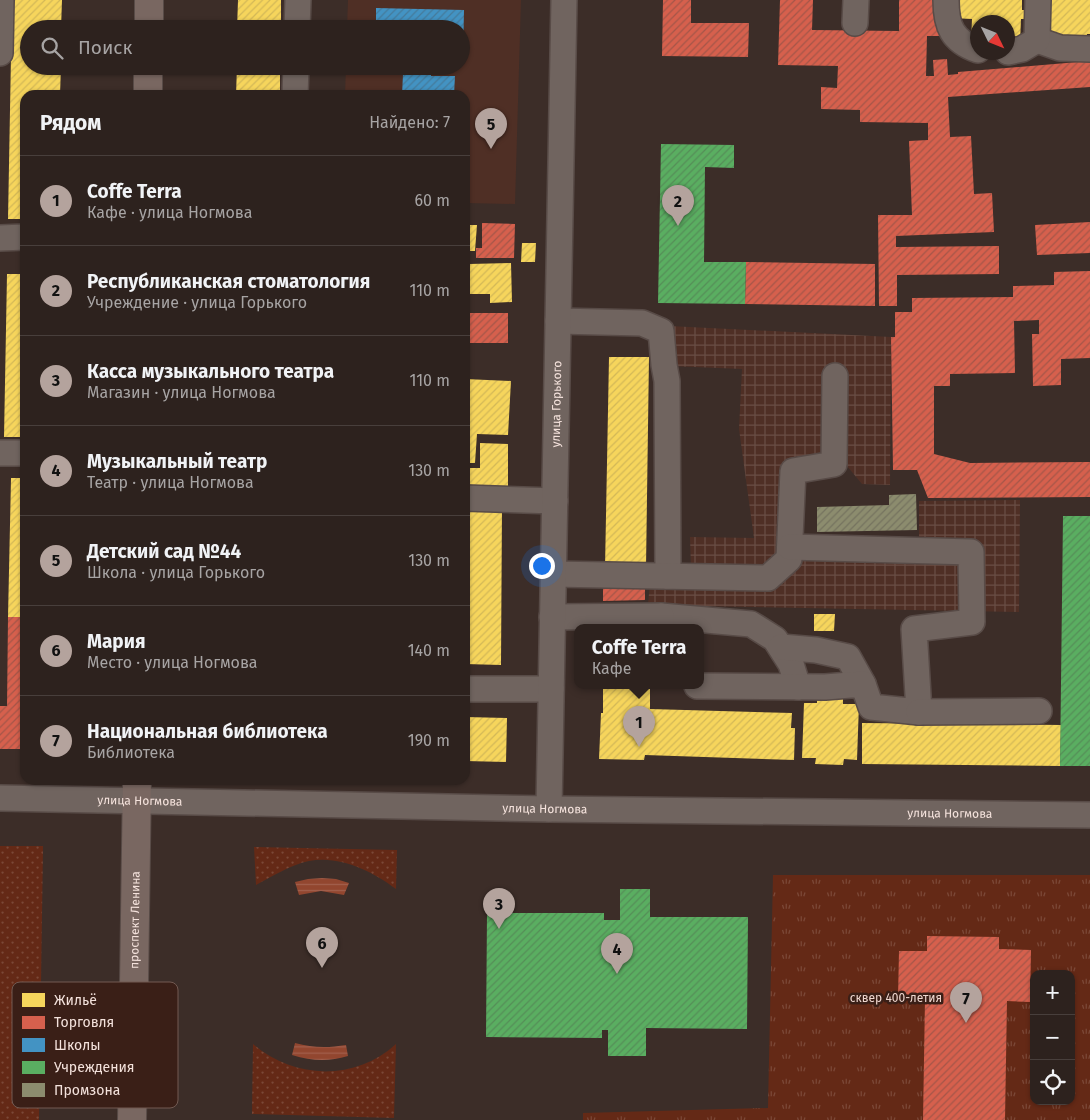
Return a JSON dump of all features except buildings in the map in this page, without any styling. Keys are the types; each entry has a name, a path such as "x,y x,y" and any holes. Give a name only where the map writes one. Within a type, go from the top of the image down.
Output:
{"main road":[{"path":"148,20 149,0"},
{"path":"148,75 148,90"},
{"name":"проспект Ленина","path":"134,982 136,790"}],"street":[{"path":"0,53 1,0"},
{"path":"297,20 298,0"},
{"name":"улица Горького","path":"549,809 564,0"},
{"path":"946,0 946,11 951,33 965,46 970,48"},
{"path":"1037,40 1038,0"},
{"path":"1037,40 1060,48 1090,48"},
{"path":"1015,50 1022,49 1037,40"},
{"path":"295,90 296,75"},
{"path":"0,238 20,237"},
{"path":"558,321 642,323 661,331 667,381 668,576"},
{"path":"553,574 768,578 789,559 793,471 834,464 835,376"},
{"path":"0,453 20,453"},
{"path":"470,498 555,501"},
{"path":"790,547 971,552 972,622 914,629 919,712"},
{"path":"552,616 661,622 751,624 775,638 791,664 798,687"},
{"path":"781,647 816,650 848,657 863,684 871,707 919,712 1039,711"},
{"path":"704,686 798,687 863,684"},
{"path":"470,689 551,689"},
{"name":"улица Ногмова","path":"0,798 136,790 549,809 1090,815"}],"shaded area":[{"path":"348,0 521,0 515,204 470,203 470,90 345,90 346,75 470,75 470,20 347,20"},
{"path":"669,326 891,337 890,485 862,484 847,466 801,472 799,542 919,545 919,501 1020,500 1019,612 648,605 651,570 691,568 690,537 754,538 739,429 742,369 670,366"},
{"path":"322,878 336,879 349,883 344,895 321,891 299,895 295,882"},
{"path":"295,1043 321,1047 346,1045 348,1056 327,1060 299,1057 292,1055"}],"green space":[{"path":"0,846 43,846 41,982 12,982 12,1108 39,1108 39,1120 0,1120"},
{"path":"254,847 397,850 396,889 377,876 355,866 332,860 309,861 295,865 256,885"},
{"name":"сквер 400-летия","path":"773,875 1090,875 1090,1120 583,1120 583,1113 768,1108"},
{"path":"253,1044 269,1056 287,1064 306,1070 325,1071 344,1070 363,1065 380,1056 396,1044 394,1118 252,1114"}],"place":[{"name":"Детский сад №44","path":"491,149"},
{"name":"Республиканская стоматология","path":"678,226"},
{"name":"Coffe Terra","path":"639,747"},
{"name":"Касса музыкального театра","path":"499,929"},
{"name":"Мария","path":"322,968"},
{"name":"Музыкальный театр","path":"617,974"},
{"name":"Национальная библиотека","path":"966,1023"}]}
